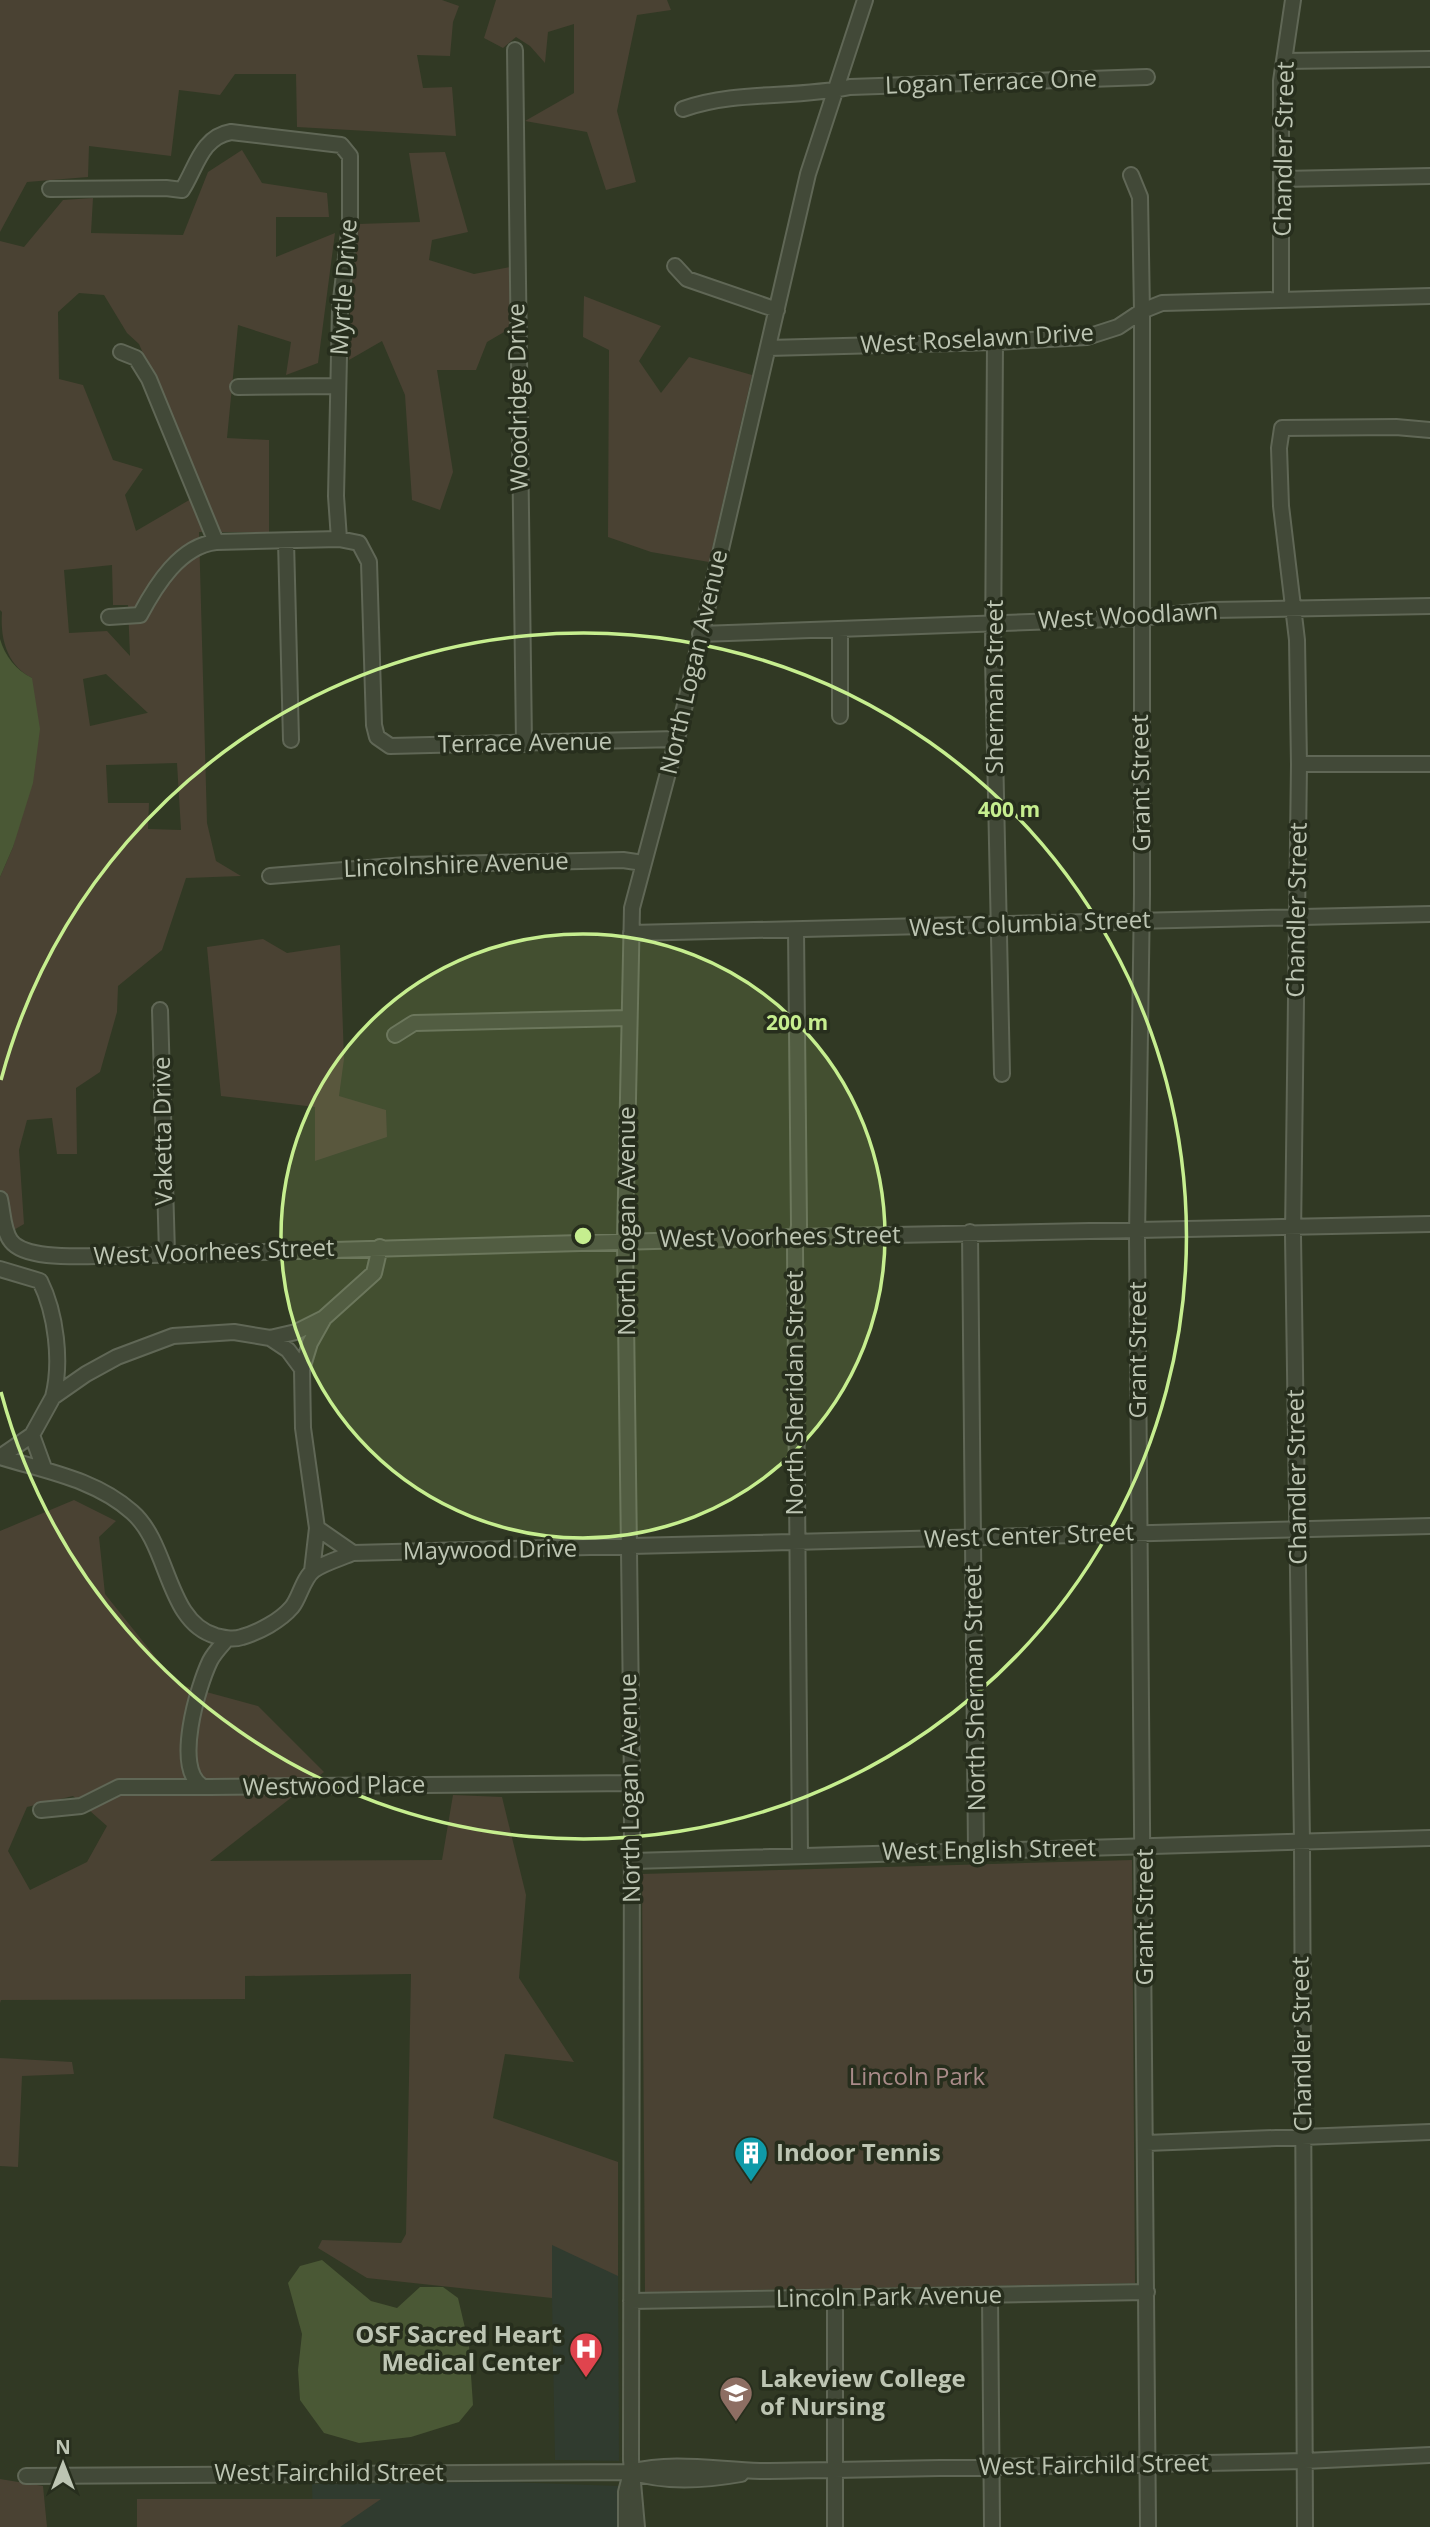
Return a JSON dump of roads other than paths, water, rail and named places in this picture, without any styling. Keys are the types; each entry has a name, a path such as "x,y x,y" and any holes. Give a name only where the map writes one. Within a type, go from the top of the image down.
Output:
{"street":[{"name":"North Logan Avenue","path":"637,2527 636,2492 631,2472 632,1783 625,1241 632,908 677,739 808,174 865,0"},
{"name":"Chandler Street","path":"1281,299 1281,81 1293,0"},
{"name":"Woodridge Drive","path":"515,50 524,744"},
{"path":"1284,61 1430,59"},
{"name":"Logan Terrace One","path":"683,109 728,97 819,94 850,87 1147,77"},
{"name":"Myrtle Drive","path":"50,189 166,187 182,190 197,168 206,145 222,133 341,145 350,156 350,224 340,308 336,496 339,539"},
{"name":"Grant Street","path":"1131,175 1140,197 1142,311 1142,921 1137,1229 1148,2527"},
{"path":"1282,179 1430,176"},
{"path":"675,265 687,279 777,310"},
{"name":"West Roselawn Drive","path":"768,348 1087,337 1118,327 1142,311 1162,303 1430,296"},
{"name":"Sherman Street","path":"995,342 995,798 1002,1074"},
{"path":"121,352 136,358 149,379 216,542"},
{"path":"238,387 338,386"},
{"name":"Chandler Street","path":"1305,2527 1294,1227 1299,764 1294,608 1281,506 1279,448 1282,429 1396,427 1430,430"},
{"path":"109,617 140,615 152,592 186,553 200,543 339,539"},
{"name":"Terrace Avenue","path":"339,539 359,543 369,562 374,725 377,737 390,746 677,739"},
{"path":"286,541 291,740"},
{"name":"West Woodlawn","path":"700,634 1140,618 1212,610 1430,606"},
{"path":"840,629 840,716"},
{"path":"1299,764 1430,764"},
{"name":"Lincolnshire Avenue","path":"270,876 406,865 623,860 643,863"},
{"name":"West Columbia Street","path":"631,933 1430,914"},
{"name":"North Sheridan Street","path":"796,930 796,1542 800,1856"},
{"name":"Vaketta Drive","path":"160,1010 167,1253"},
{"path":"395,1035 414,1023 629,1018"},
{"name":"West Voorhees Street","path":"0,1199 9,1239 19,1250 65,1255 970,1232 1430,1224"},
{"name":"North Sherman Street","path":"970,1232 976,1850"},
{"path":"211,1659 201,1632 184,1613 155,1544 133,1513 92,1486 44,1468 0,1457 32,1435 53,1398 86,1374 117,1357 173,1336 234,1332 270,1338 296,1332 324,1318 374,1273 380,1247"},
{"path":"0,1269 40,1281 51,1303 56,1352 53,1398"},
{"path":"201,1632 238,1639 258,1632 292,1607 312,1571 317,1528 303,1428 302,1369 310,1343 324,1318"},
{"path":"270,1338 288,1350 302,1369"},
{"path":"32,1435 44,1468"},
{"name":"West Center Street","path":"627,1547 1430,1526"},
{"path":"317,1528 353,1553"},
{"name":"Maywood Drive","path":"312,1571 353,1553 627,1547"},
{"path":"202,1786 196,1782 190,1770 190,1725 211,1659 227,1639"},
{"name":"Westwood Place","path":"41,1810 81,1806 119,1787 632,1783"},
{"name":"West English Street","path":"632,1861 1430,1838"},
{"path":"1146,2143 1430,2132"},
{"name":"Lincoln Park Avenue","path":"631,2301 1147,2292"},
{"path":"990,2295 992,2527"},
{"path":"835,2298 835,2527"},
{"name":"West Fairchild Street","path":"26,2476 631,2472 660,2467 722,2467 757,2471 835,2470 1149,2465 1430,2455"},
{"name":"North Logan Avenue","path":"626,2527 626,2492 631,2472"}],"place":[{"name":"Indoor Tennis","path":"751,2183"},
{"name":"OSF Sacred Heart Medical Center","path":"586,2379"},
{"name":"Lakeview College of Nursing","path":"736,2423"}],"park label":[{"name":"Lincoln Park","path":"917,2077"}]}
